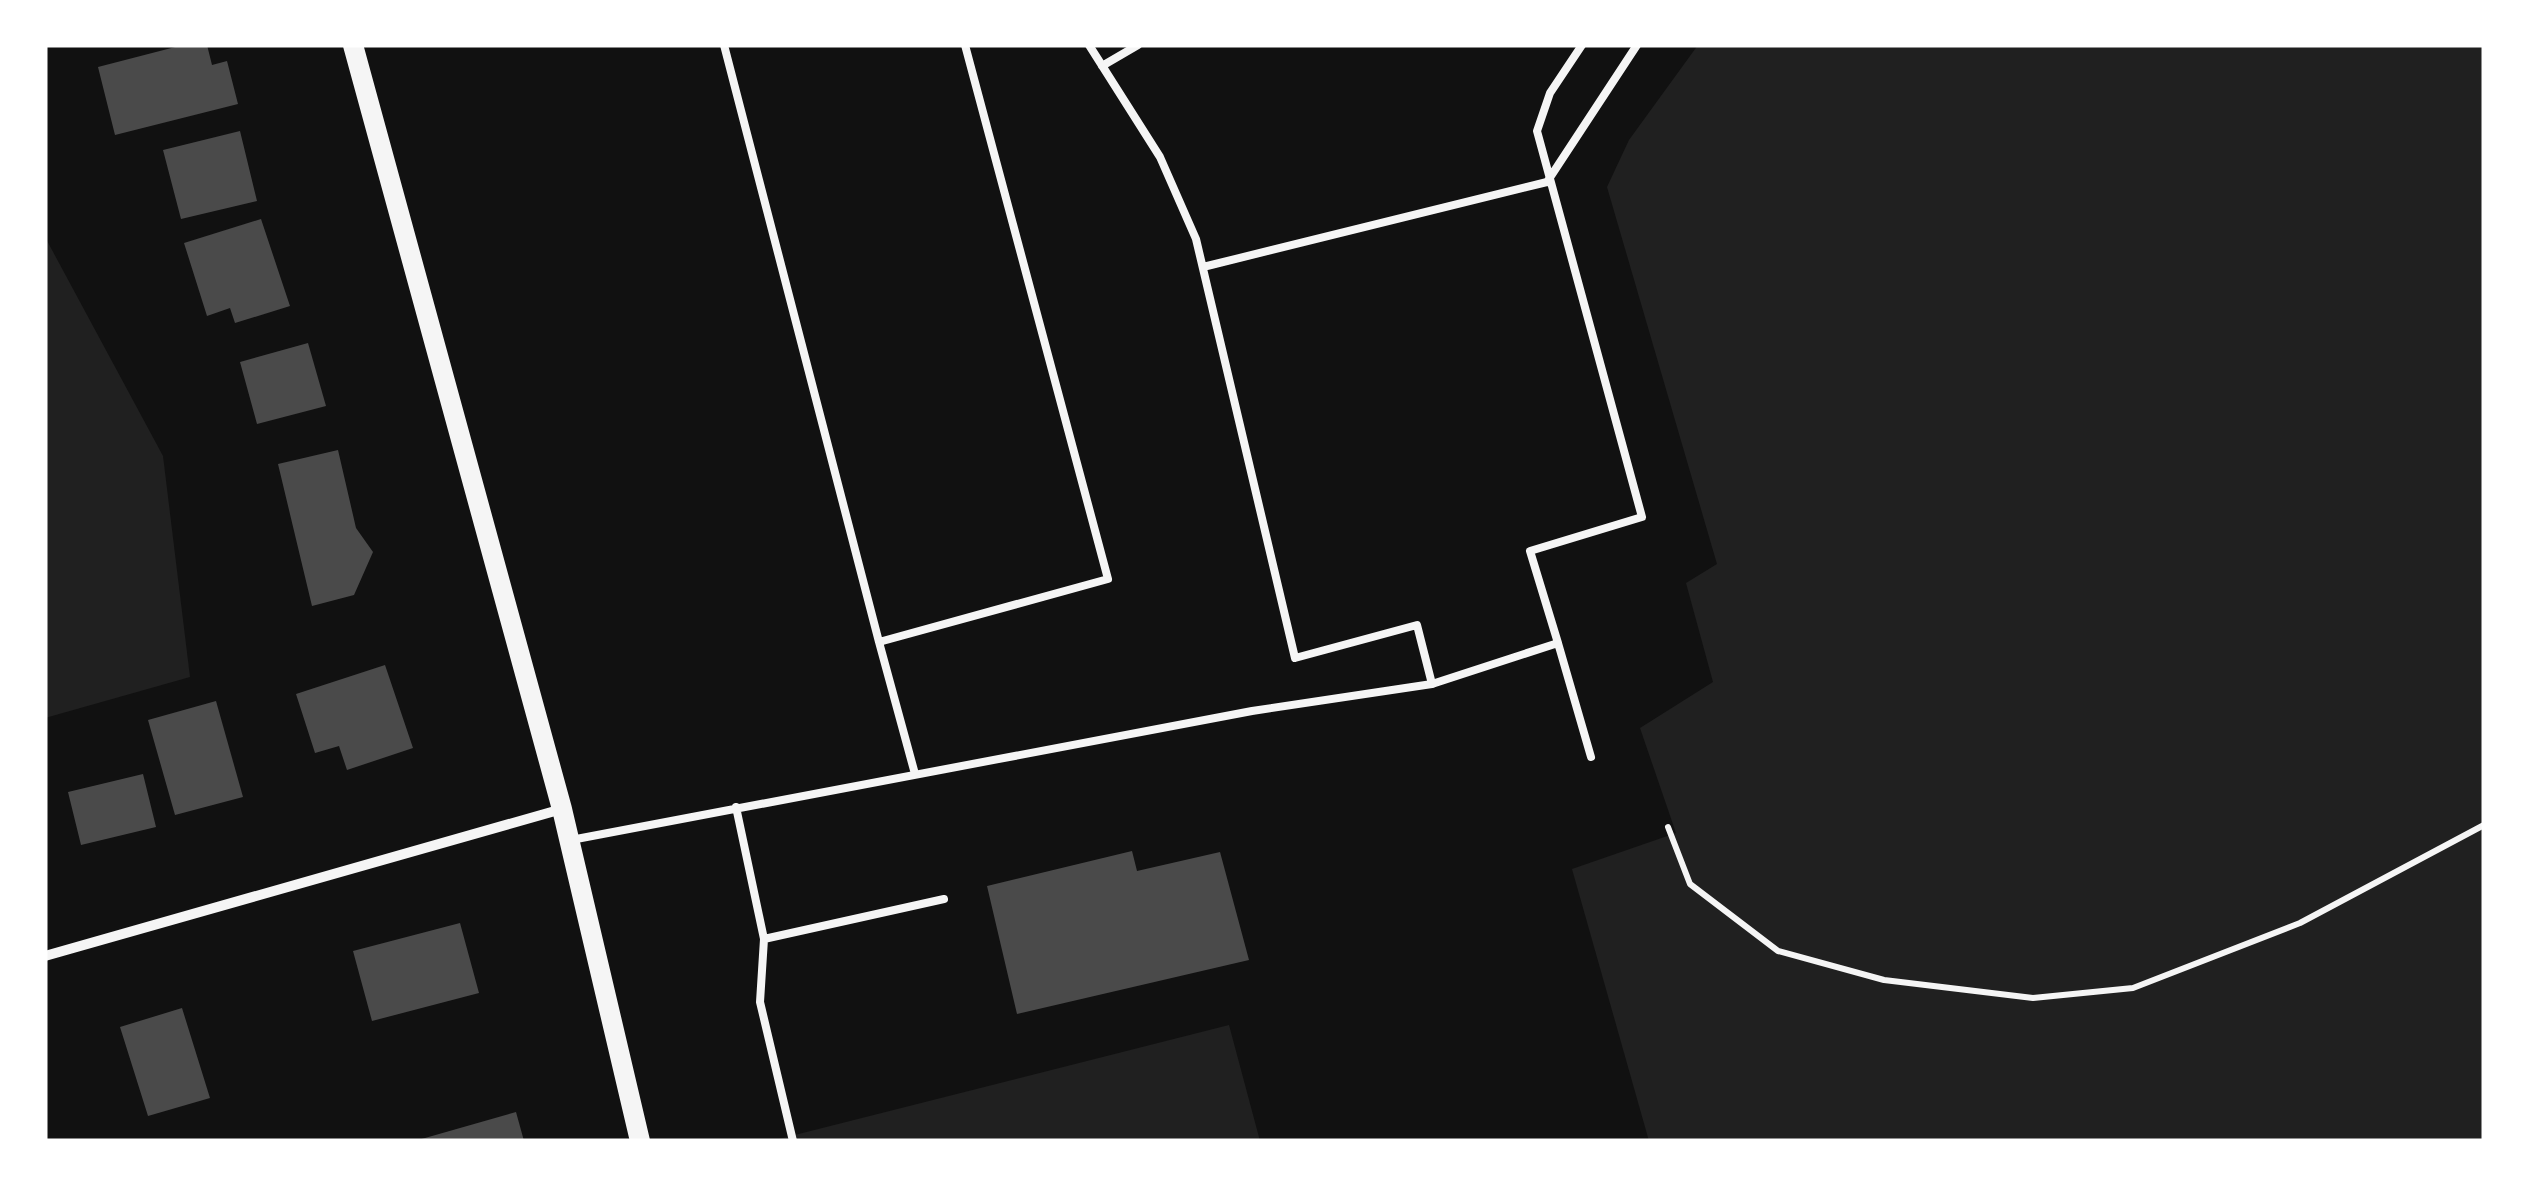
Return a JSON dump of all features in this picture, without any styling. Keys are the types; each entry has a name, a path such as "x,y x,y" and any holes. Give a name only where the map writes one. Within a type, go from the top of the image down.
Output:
{"main road":[{"path":"353,45 562,809 640,1141"}],"street":[{"path":"45,956 562,809"}],"lane":[{"path":"724,45 915,774"},
{"path":"879,642 1108,580 965,45"},
{"path":"1088,45 1160,157 1196,239 1295,658 1417,625 1432,684"},
{"path":"1102,66 1138,45"},
{"path":"1582,45 1550,93 1537,132 1642,517 1530,551 1591,757"},
{"path":"1203,267 1548,182 1637,45"},
{"path":"570,840 1252,711 1432,684 1558,643"},
{"path":"736,807 764,940 760,1002 793,1141"},
{"path":"764,940 944,899"}],"path":[{"path":"1668,826 1690,884 1778,952 1884,980 2033,998 2133,988 2300,923 2484,825"}],"shaded area":[{"path":"1698,45 2484,45 2484,1141 1649,1141 1572,869 1676,833 1640,728 1713,682 1686,583 1717,564 1607,187 1629,140"},
{"path":"45,237 163,456 190,677 45,718"},
{"path":"1229,1025 1260,1141 771,1141"}],"building":[{"path":"183,45 207,45 212,65 227,61 238,104 115,135 98,67"},
{"path":"240,131 257,201 181,219 163,150"},
{"path":"261,219 290,306 235,323 230,308 207,316 184,243"},
{"path":"308,343 326,406 257,424 240,362"},
{"path":"338,450 356,528 373,552 354,595 312,606 278,464"},
{"path":"385,665 413,748 347,770 339,746 315,753 296,694"},
{"path":"216,701 243,797 175,815 148,720"},
{"path":"143,774 156,827 81,845 68,792"},
{"path":"1132,851 1137,871 1220,852 1249,960 1017,1014 987,886"},
{"path":"460,923 479,993 372,1021 353,951"},
{"path":"182,1008 210,1098 148,1116 120,1027"},
{"path":"516,1112 524,1141 418,1141 418,1140"}]}
